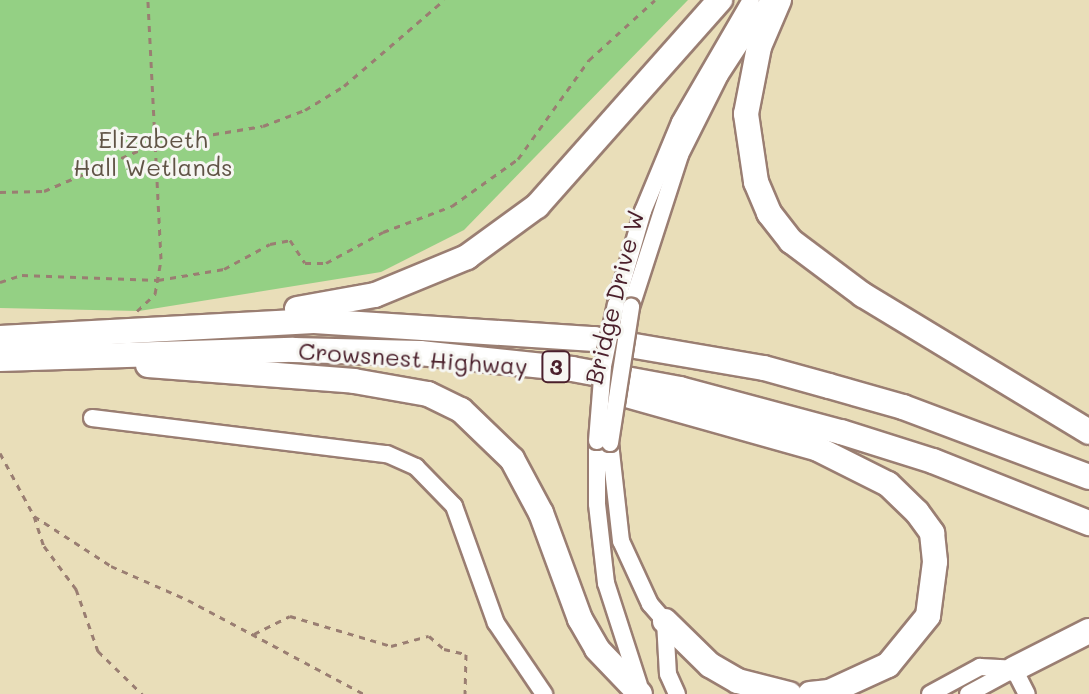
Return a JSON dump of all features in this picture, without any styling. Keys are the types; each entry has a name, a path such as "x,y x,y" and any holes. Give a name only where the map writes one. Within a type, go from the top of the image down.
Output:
{"highway":[{"path":"0,338 325,306 375,295 467,257 537,206 720,0"},
{"path":"779,0 759,47 746,114 756,182 769,213 791,241 863,295 1089,432"},
{"name":"Crowsnest Highway","path":"0,338 314,321 594,339 764,368 873,399 1089,477"},
{"name":"Crowsnest Highway","path":"0,359 169,351 369,351 572,369 680,389 933,461 1089,523"},
{"path":"369,351 586,384 645,399 818,449 888,484 932,533 935,588 928,616 888,665 829,692 810,694"},
{"path":"50,358 354,381 428,394 461,410 512,459 541,513 580,619 597,649 642,694"},
{"path":"665,621 710,665 738,681 789,694"},
{"path":"1014,669 1089,631"}],"street":[{"name":"Bridge Drive W","path":"623,305 643,211 680,122 751,0"},
{"name":"Bridge Drive W","path":"642,694 626,657 606,583 598,533 604,442 603,366 680,155 720,75 769,0"},
{"path":"92,418 387,454 416,467 454,506 496,623 544,694"},
{"name":"Bridge Drive W","path":"604,442 621,541 650,604 665,621"},
{"path":"665,621 668,674 677,694"},
{"path":"930,694 980,667 1014,669"},
{"path":"968,694 1014,669"},
{"path":"1014,669 1027,694"}],"path":[{"path":"124,315 139,311 155,294 158,280 148,0"},
{"path":"0,192 44,191 154,144 263,126 305,110 344,86 444,0"},
{"path":"0,282 22,275 158,280 224,269 270,244 290,240 305,263 326,263 383,232 452,206 518,159 589,60 655,0"},
{"path":"0,453 34,516 44,546 76,589 98,651 142,694"},
{"path":"34,516 111,566 253,634 364,694"},
{"path":"253,634 290,616 391,646 429,636 444,649 466,654 465,694"}],"green space":[{"name":"Elizabeth Hall Wetlands","path":"0,0 688,0 464,230 381,272 139,311 0,308"}]}
